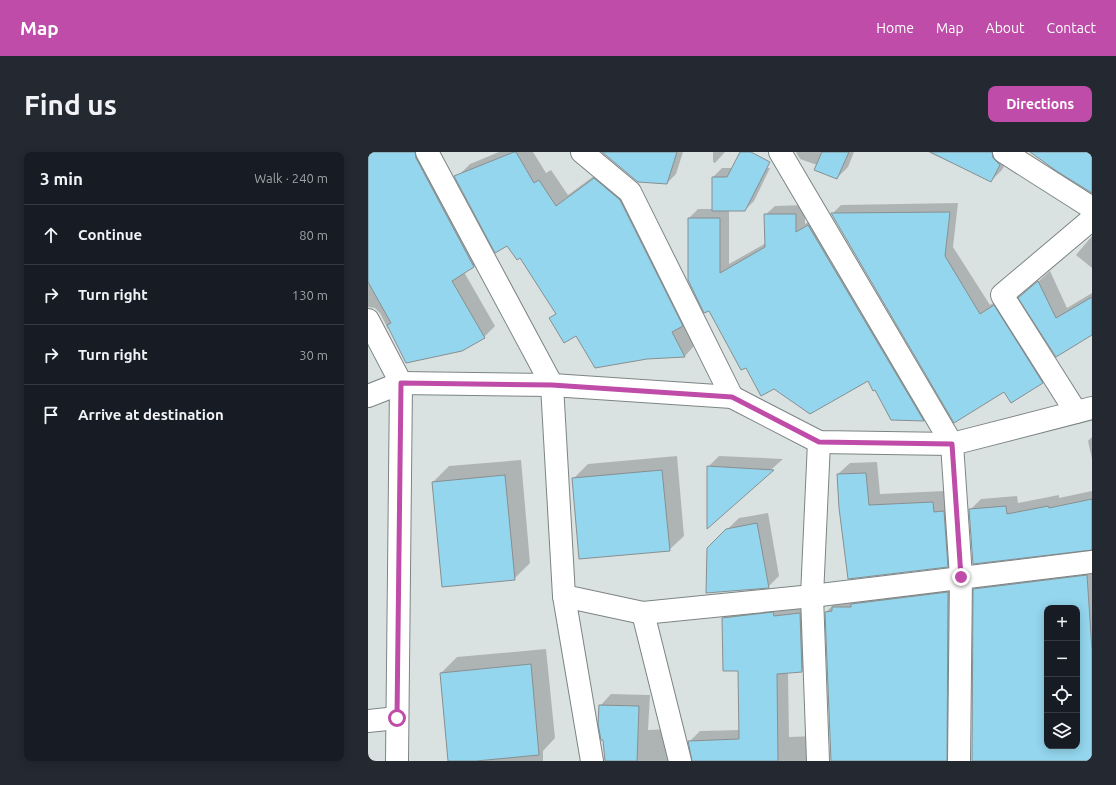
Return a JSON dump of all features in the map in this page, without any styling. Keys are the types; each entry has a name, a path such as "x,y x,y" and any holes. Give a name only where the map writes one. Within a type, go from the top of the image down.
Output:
{"street":[{"path":"430,152 552,385 564,596 592,761"},
{"path":"582,152 630,192 732,397"},
{"path":"780,152 952,444 961,577 959,761"},
{"path":"1004,152 1092,208"},
{"path":"368,396 401,383 552,385 732,397 819,442 952,444 1084,410 1002,295 1092,218"},
{"path":"368,320 401,383 397,761"},
{"path":"818,761 812,596 819,442"},
{"path":"564,596 643,613 812,596 1092,562"},
{"path":"643,613 680,761"},
{"path":"368,721 397,718"}],"building":[{"path":"368,152 415,152 416,158 474,267 452,281 485,338 462,351 406,363 387,325 391,323 368,282"},
{"path":"516,152 534,183 539,180 556,206 594,178 620,200 683,326 672,332 685,357 647,359 595,368 576,336 564,343 549,318 556,314 520,258 517,260 507,246 495,253 454,176"},
{"path":"602,152 677,152 667,184 638,182"},
{"path":"740,152 751,152 770,162 745,211 712,211 712,177 727,177"},
{"path":"822,152 849,152 837,179 814,170"},
{"path":"930,152 992,152 993,158 1000,165 991,182"},
{"path":"1030,152 1092,152 1092,193 1058,172"},
{"path":"950,212 945,256 980,314 994,305 1043,383 1011,403 1004,392 954,423 831,213"},
{"path":"764,214 796,214 796,232 808,225 924,421 891,420 875,390 873,391 868,381 810,414 774,389 761,396 746,368 741,370 709,311 704,313 688,280 688,218 720,218 720,273 765,247"},
{"path":"1038,281 1056,318 1092,297 1092,335 1056,357 1018,298"},
{"path":"707,466 774,470 707,529"},
{"path":"662,470 670,551 579,559 572,478"},
{"path":"866,473 869,505 933,502 934,512 944,511 948,567 848,579 839,508 837,474"},
{"path":"505,475 515,580 442,587 432,482"},
{"path":"1092,499 1092,550 973,564 969,509 1006,506 1007,514 1048,506 1049,508"},
{"path":"757,523 769,588 706,593 707,548 726,529"},
{"path":"1087,575 1092,650 1092,761 972,761 973,589"},
{"path":"948,592 947,761 831,761 825,612 832,611 832,607 851,607 851,604"},
{"path":"773,612 774,616 800,613 802,672 777,674 778,761 692,761 688,741 739,739 738,671 723,671 722,618"},
{"path":"531,664 539,755 476,761 448,761 440,673"},
{"path":"599,705 639,706 637,761 605,761 603,740 601,740 598,724"}],"route":[{"path":"397,718 401,383 552,385 732,397 819,442 952,444 961,577"}]}
